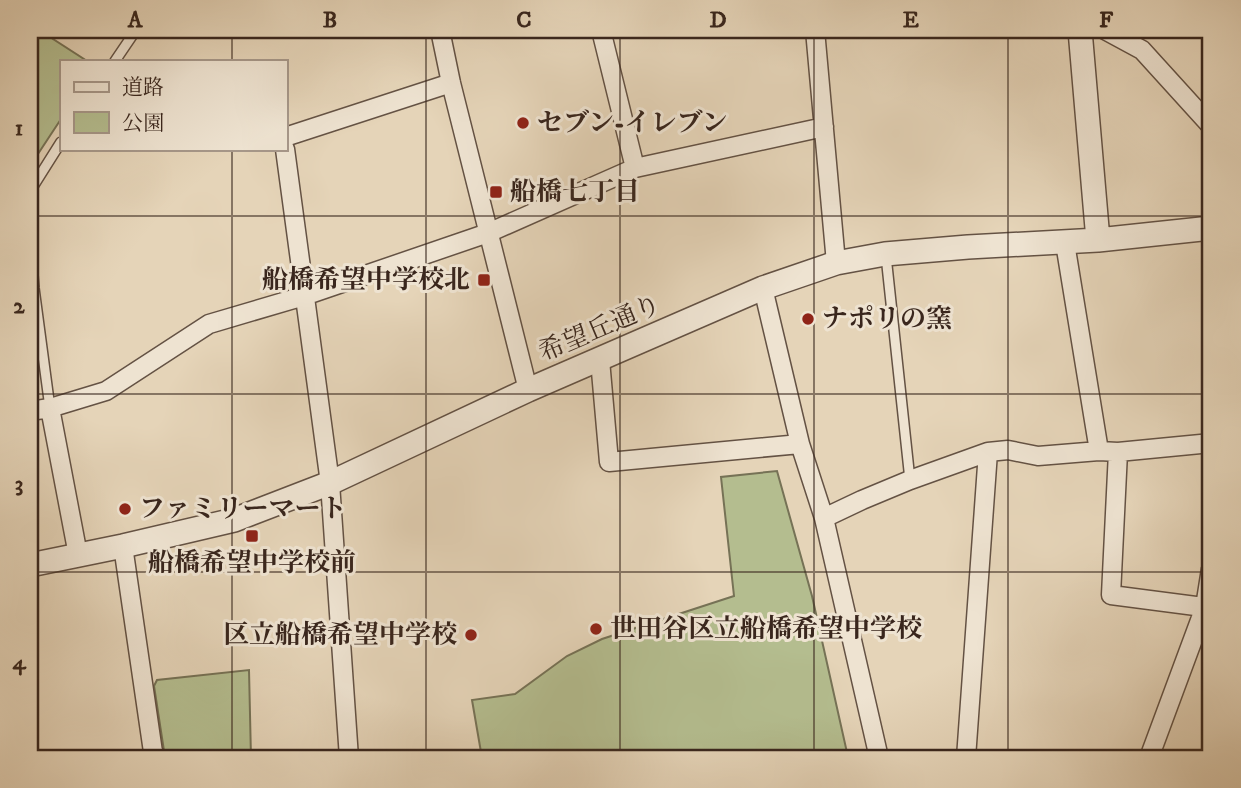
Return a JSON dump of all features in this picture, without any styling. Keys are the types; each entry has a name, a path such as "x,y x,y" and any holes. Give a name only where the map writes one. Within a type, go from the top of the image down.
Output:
{"street":[{"path":"439,30 528,390"},
{"path":"601,30 635,168"},
{"path":"815,30 835,263"},
{"path":"1080,30 1098,240"},
{"path":"1105,30 1142,50 1211,127"},
{"path":"287,136 451,83"},
{"path":"30,411 50,408 106,391 209,324 304,296 488,233 635,168 824,127"},
{"path":"285,150 330,483 349,758"},
{"name":"希望丘通り","path":"30,565 234,520 330,483 528,390 763,288 835,263 885,254 1065,243 1211,229"},
{"path":"1065,243 1099,451"},
{"path":"763,288 800,444 824,518 879,758"},
{"path":"600,360 609,462 800,444"},
{"path":"50,408 78,555"},
{"path":"824,518 909,481 988,452 1008,450 1038,456 1211,443"},
{"path":"966,758 988,452"},
{"path":"1118,452 1111,595 1208,608"},
{"path":"123,546 153,752 158,758"},
{"path":"1149,758 1208,608 1211,569"}],"lane":[{"path":"116,60 136,30"},
{"path":"30,202 32,188 60,144"},
{"path":"30,238 50,408"},
{"path":"885,254 909,481"}],"green space":[{"path":"30,30 39,30 85,60 60,60 60,121 34,160 30,156"},
{"path":"777,471 812,596 848,757 482,758 472,700 515,694 567,656 602,639 734,596 721,477"},
{"path":"249,670 251,758 169,758 164,751 154,686 157,680"}],"place":[{"name":"セブン-イレブン","path":"523,123"},
{"name":"船橋七丁目","path":"496,192"},
{"name":"船橋希望中学校北","path":"484,280"},
{"name":"ナポリの窯","path":"808,319"},
{"name":"ファミリーマート","path":"125,509"},
{"name":"船橋希望中学校前","path":"252,536"},
{"name":"世田谷区立船橋希望中学校","path":"596,629"},
{"name":"区立船橋希望中学校","path":"471,635"}]}
